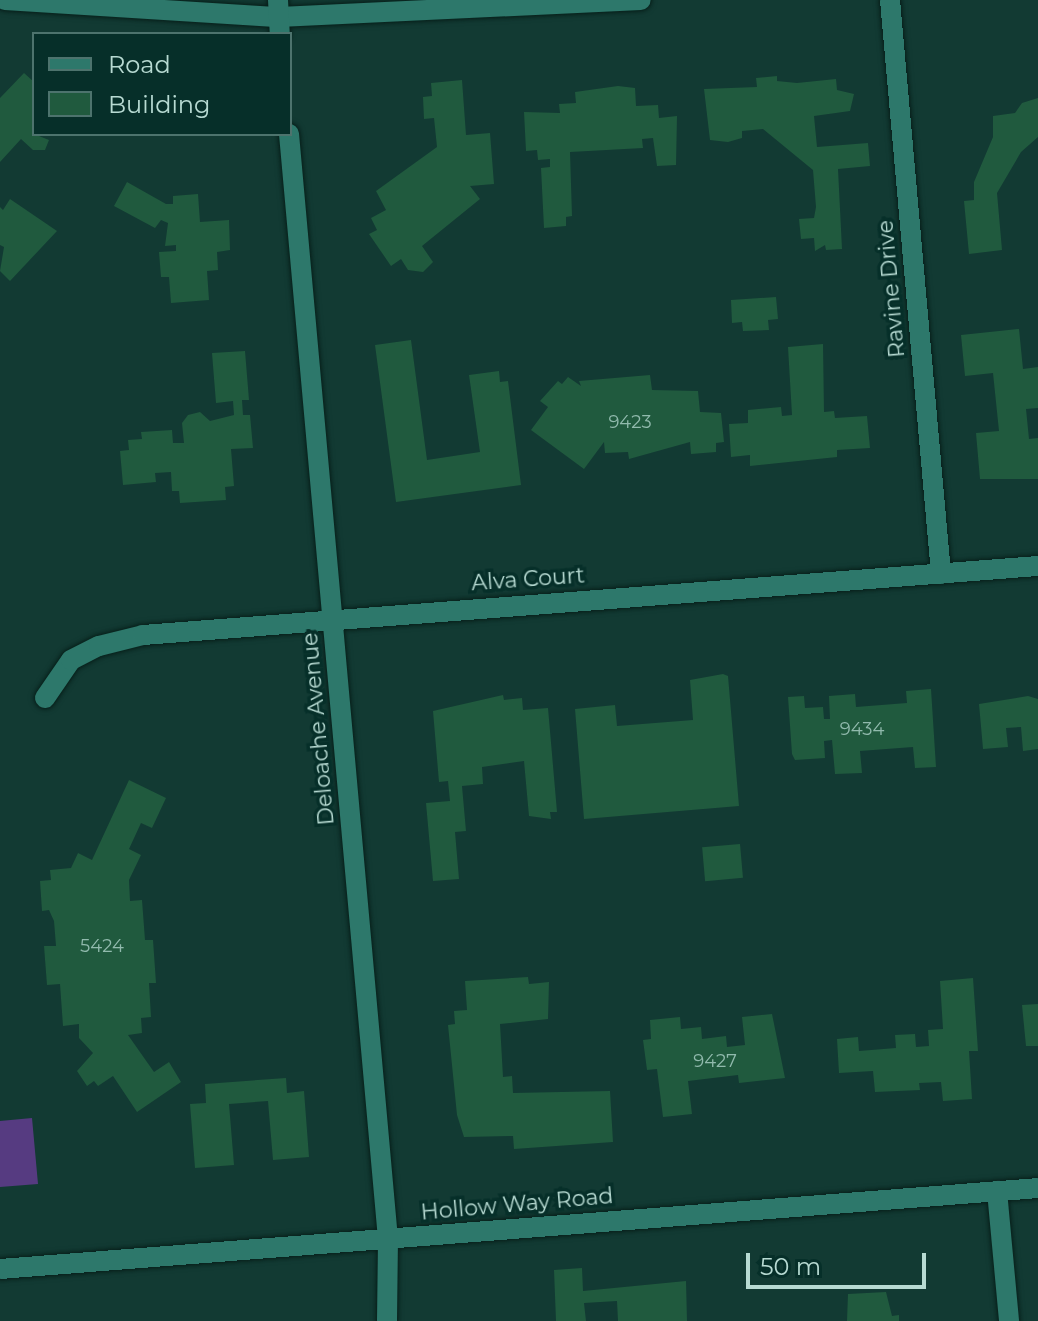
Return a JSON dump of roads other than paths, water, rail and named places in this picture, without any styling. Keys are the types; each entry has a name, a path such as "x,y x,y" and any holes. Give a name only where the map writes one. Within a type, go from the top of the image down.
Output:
{"street":[{"path":"5,0 279,17 641,0"},
{"name":"Ravine Drive","path":"890,0 941,574"},
{"name":"Deloache Avenue","path":"289,136 388,1239 387,1321"},
{"name":"Alva Court","path":"45,698 71,660 99,646 143,635 1038,566"},
{"name":"Hollow Way Road","path":"0,1269 1038,1188"},
{"path":"997,1191 1009,1321"}]}
